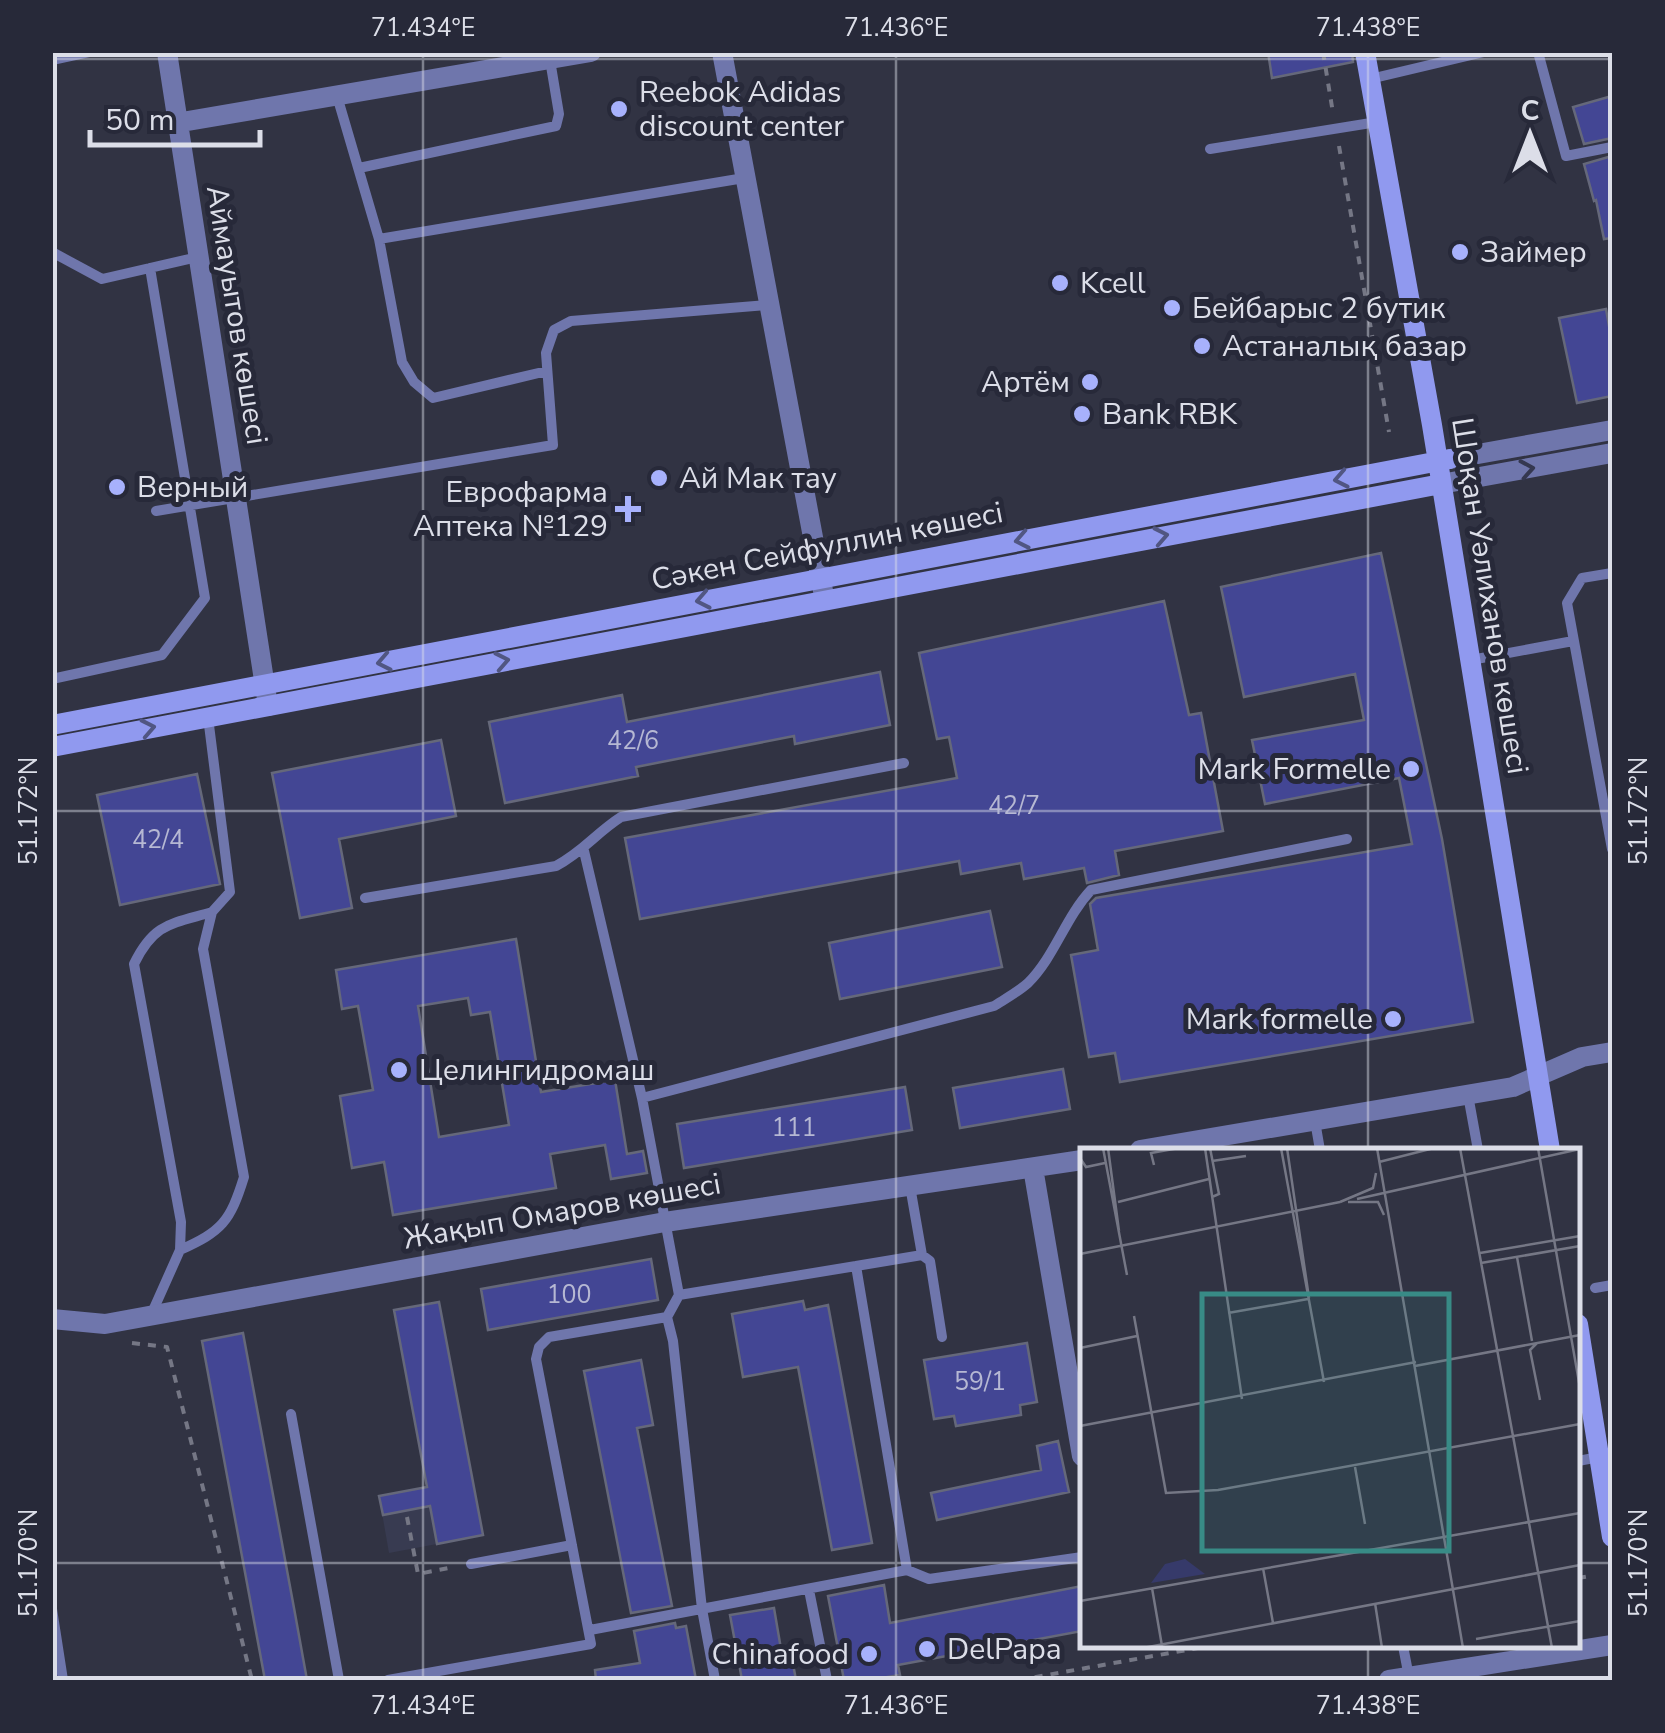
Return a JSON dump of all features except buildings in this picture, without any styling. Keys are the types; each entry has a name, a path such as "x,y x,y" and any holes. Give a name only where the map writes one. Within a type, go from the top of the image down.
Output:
{"main road":[{"name":"Шоқан Уәлиханов көшесі","path":"1366,52 1444,460 1440,484 1550,1148"},
{"name":"Сәкен Сейфуллин көшесі","path":"52,747 208,717 266,695 820,578 1444,460"},
{"name":"Сәкен Сейфуллин көшесі","path":"52,725 266,695 824,600 1440,484"},
{"path":"1580,1351 1588,1459 1612,1537"}],"street":[{"name":"Аймауытов көшесі","path":"167,52 266,695"},
{"path":"176,122 592,52"},
{"path":"722,52 824,600"},
{"name":"Сәкен Сейфуллин көшесі","path":"1444,460 1612,430"},
{"name":"Сәкен Сейфуллин көшесі","path":"1440,484 1612,453"},
{"path":"1152,1148 1513,1087 1582,1057 1612,1052"},
{"name":"Жақып Омаров көшесі","path":"52,1319 105,1324 665,1222 1080,1160"},
{"path":"1033,1168 1079,1416"},
{"path":"1399,1679 1612,1645"}],"lane":[{"path":"52,60 89,52"},
{"path":"1370,78 1484,52"},
{"path":"1538,52 1566,156 1612,147"},
{"path":"359,168 556,126 559,114 550,60"},
{"path":"337,96 379,240 402,362 414,382 433,398 547,371"},
{"path":"1210,149 1378,122"},
{"path":"379,240 744,178"},
{"path":"52,252 102,279 198,257"},
{"path":"52,679 162,655 205,598 150,268"},
{"path":"156,511 552,445 546,353 554,330 571,321 767,305"},
{"path":"1612,572 1582,578 1567,603 1612,849"},
{"path":"1470,661 1574,641"},
{"path":"180,1250 215,1234 235,1205 244,1177 203,949 212,912 230,892 208,717"},
{"path":"365,898 556,866 584,851 602,830 621,817 904,762"},
{"path":"642,1098 994,1006 1028,982 1058,941 1076,906 1091,890 1348,839"},
{"path":"584,851 642,1098 679,1296 668,1317 702,1609 716,1680"},
{"path":"151,1315 180,1250 182,1222 134,964 147,937 172,924 212,912"},
{"path":"1468,1095 1478,1148"},
{"path":"1315,1121 1320,1148"},
{"path":"910,1186 922,1255 930,1261 942,1337"},
{"path":"679,1296 922,1255"},
{"path":"856,1266 908,1570"},
{"path":"1595,1288 1612,1285"},
{"path":"388,1680 591,1644 536,1360 539,1347 549,1337 668,1317"},
{"path":"291,1414 338,1680"},
{"path":"471,1564 572,1545"},
{"path":"590,1630 908,1570 929,1580 1080,1556"},
{"path":"808,1590 827,1680"},
{"path":"52,1608 63,1680"},
{"path":"1399,1679 1403,1648"}],"path":[{"path":"1323,52 1390,432"},
{"path":"1475,512 1488,510"},
{"path":"129,1342 168,1347 252,1680"},
{"path":"407,1516 418,1574 471,1564"},
{"path":"1580,1578 1590,1576"},
{"path":"1019,1680 1198,1648"}],"shaded area":[{"path":"427,1487 437,1544 389,1553 379,1496"}],"place":[{"name":"Reebok Adidas discount center","path":"619,109"},
{"name":"Займер","path":"1460,252"},
{"name":"Kcell","path":"1060,283"},
{"name":"Бейбарыс 2 бутик","path":"1172,308"},
{"name":"Астаналық базар","path":"1202,346"},
{"name":"Артём","path":"1090,382"},
{"name":"Bank RBK","path":"1082,414"},
{"name":"Ай Мак тау","path":"659,478"},
{"name":"Верный","path":"117,487"},
{"name":"Еврофарма Аптека №129","path":"628,509"},
{"name":"Mark Formelle","path":"1411,769"},
{"name":"Mark formelle","path":"1393,1019"},
{"name":"Целингидромаш","path":"399,1070"},
{"name":"DelPapa","path":"927,1649"},
{"name":"Chinafood","path":"869,1654"}]}
